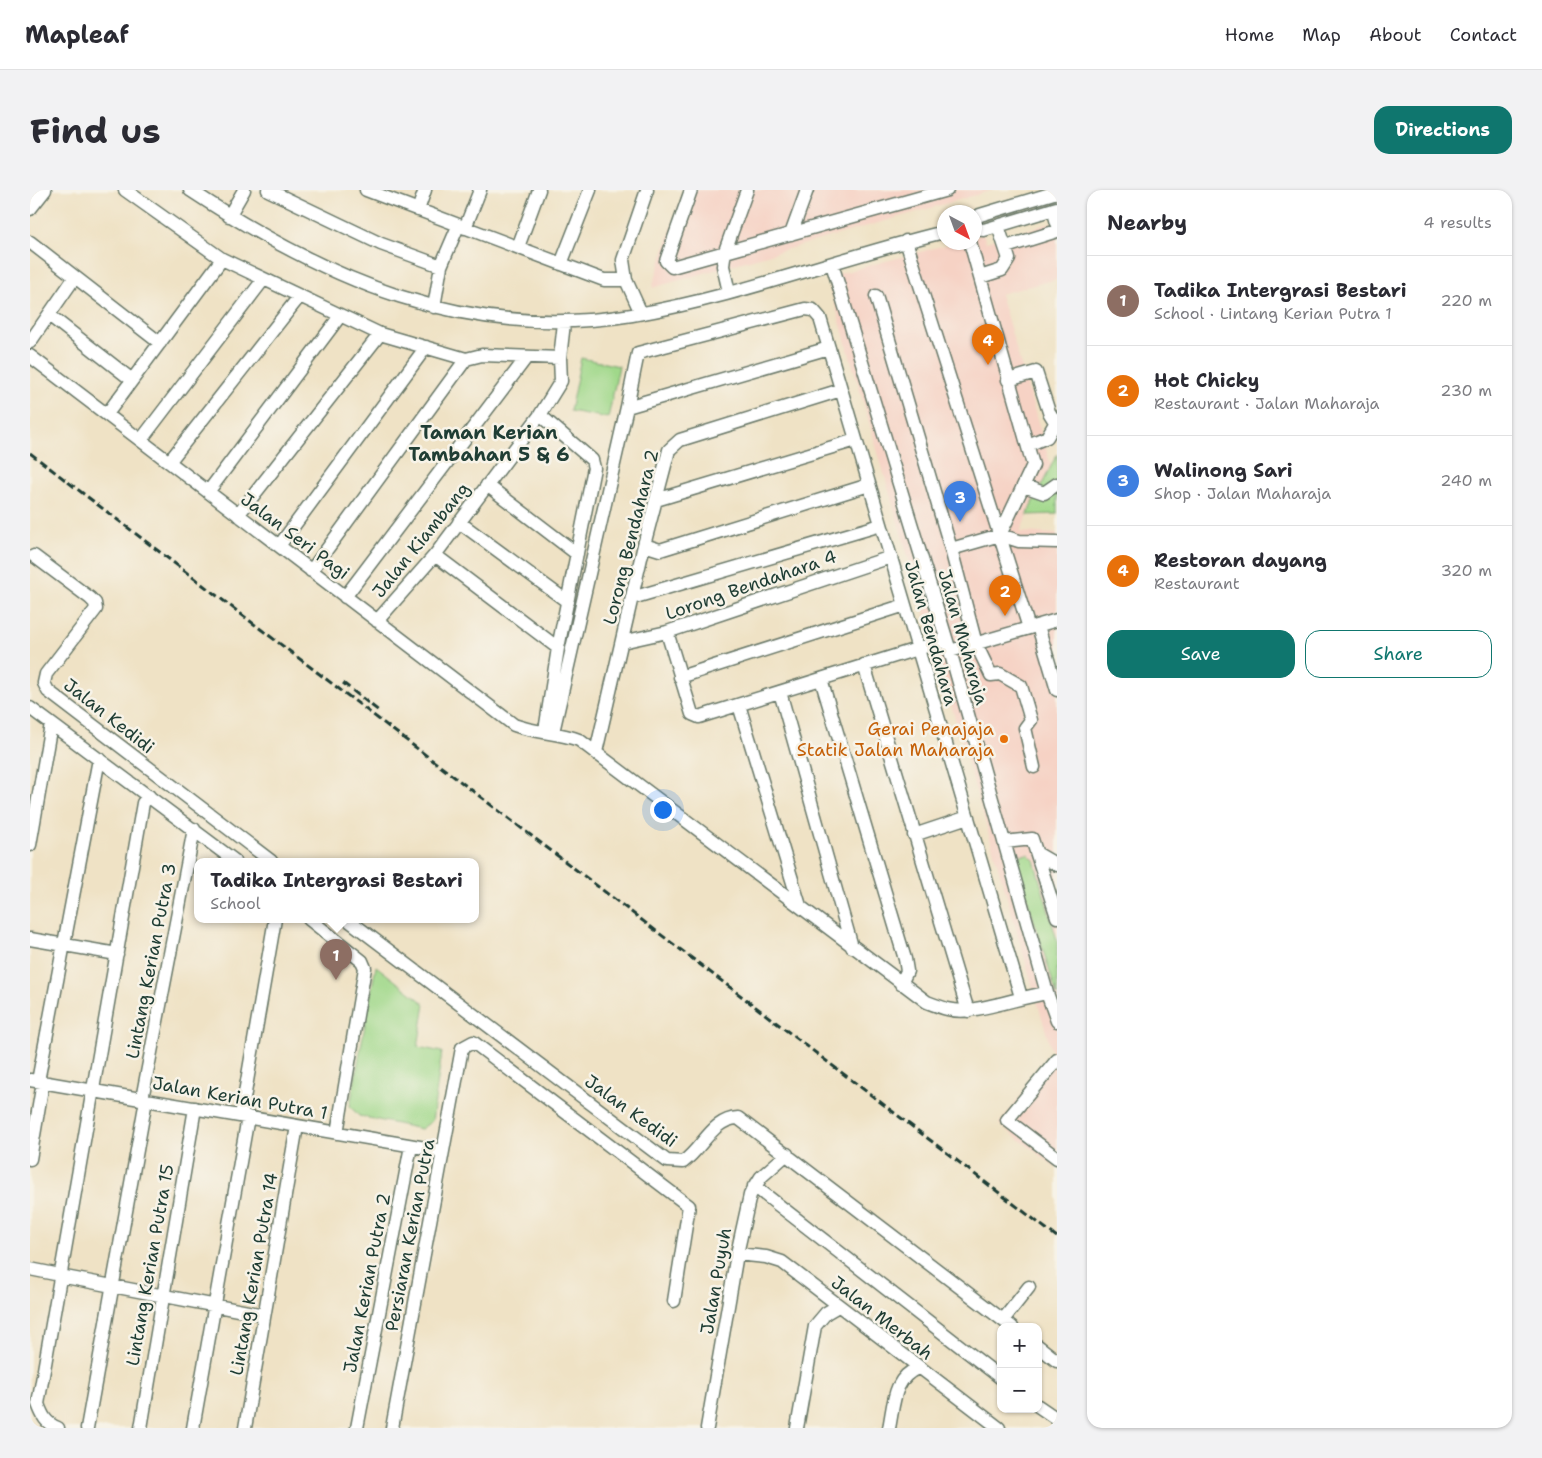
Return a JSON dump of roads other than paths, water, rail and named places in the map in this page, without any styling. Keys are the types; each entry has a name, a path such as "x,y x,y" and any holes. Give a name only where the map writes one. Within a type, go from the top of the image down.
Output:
{"street":[{"path":"30,209 45,190"},
{"path":"125,190 222,258 263,280 380,334 466,359 482,355 560,358"},
{"path":"190,190 278,245 338,275 385,293 434,307 496,318 564,322 641,313 729,292 937,234"},
{"path":"229,216 244,190"},
{"path":"268,190 381,244 441,266"},
{"path":"369,190 460,229 604,280 626,280"},
{"path":"418,210 425,190"},
{"path":"434,307 441,266 480,190"},
{"path":"518,248 539,190"},
{"path":"561,264 590,190"},
{"path":"641,313 626,280 623,260 647,190"},
{"path":"691,190 666,261 667,264 678,267 725,251 791,234 911,195 947,190"},
{"path":"729,292 723,266 725,251 747,190"},
{"path":"791,234 807,190"},
{"path":"982,214 1057,192"},
{"path":"982,230 1055,209 1057,223"},
{"path":"980,277 1002,270 1009,259 998,226"},
{"path":"1006,247 1057,231"},
{"path":"906,241 1000,536 1057,690"},
{"path":"30,242 160,343"},
{"path":"972,250 1033,465 1000,536"},
{"path":"107,414 222,258"},
{"name":"Jalan Maharaja","path":"832,264 948,646 1047,992 1057,1021"},
{"path":"30,342 75,278"},
{"path":"141,440 263,280"},
{"path":"169,462 299,296"},
{"path":"876,296 951,549 976,644 991,675 1000,674 1021,686 1031,720 1025,728 1034,767"},
{"name":"Jalan Bendahara","path":"627,407 638,353 805,309 813,310 820,318 1021,997"},
{"path":"49,315 132,380"},
{"path":"208,492 340,316"},
{"name":"Jalan Kiambang","path":"378,621 435,555 540,415 560,381 560,358 564,322"},
{"path":"238,515 380,334"},
{"path":"279,546 426,347"},
{"path":"549,731 627,407 829,348"},
{"name":"Jalan Seri Pagi","path":"30,356 514,726 526,730 549,731 579,740 901,984 927,1002 946,1009 968,1011"},
{"path":"345,597 526,358"},
{"path":"311,570 466,359"},
{"path":"1008,380 1036,372 1056,423 1044,440 1028,445"},
{"name":"Lorong Bendahara 2","path":"596,752 644,545 669,450 680,440 842,390"},
{"path":"540,415 592,460 594,468 558,648 549,731"},
{"path":"656,500 856,440"},
{"path":"1024,486 1044,493 1057,484"},
{"path":"487,485 577,554"},
{"path":"644,545 660,550 870,485"},
{"path":"459,522 568,602"},
{"path":"632,598 881,525"},
{"path":"951,549 1000,536 1019,541 1057,542"},
{"path":"435,555 558,648"},
{"name":"Jalan Kedidi","path":"34,556 90,598 95,603 96,609 46,674 44,683 48,691 267,858"},
{"name":"Lorong Bendahara 4","path":"622,642 667,632 891,557"},
{"path":"680,677 905,605"},
{"path":"667,632 692,714 699,717 918,649 976,644 1057,620"},
{"path":"864,666 968,1011 1047,992"},
{"path":"821,679 905,959 906,971 901,984"},
{"path":"780,692 852,947"},
{"path":"739,704 800,906"},
{"path":"30,708 231,858"},
{"path":"30,845 51,724"},
{"path":"30,1159 37,1081 99,759"},
{"path":"58,1428 52,1426 42,1417 38,1404 143,803 149,796"},
{"path":"914,835 968,817"},
{"name":"Lintang Kerian Putra 3","path":"87,1428 114,1285 144,1099 194,829"},
{"path":"1004,842 1032,839 1057,917"},
{"path":"1038,854 1057,865"},
{"path":"193,1428 215,1304 274,923"},
{"path":"314,923 362,961 365,968 337,1133"},
{"name":"Jalan Kedidi","path":"352,923 667,1161 676,1163 689,1157 717,1126 727,1119 738,1118 1008,1323"},
{"path":"30,939 117,954"},
{"name":"Persiaran Kerian Putra","path":"392,1428 462,1048 473,1042 689,1206 674,1301"},
{"path":"1057,1060 1007,1120 1057,1158"},
{"name":"Jalan Kerian Putra 1","path":"37,1081 443,1151"},
{"name":"Lintang Kerian Putra 15","path":"141,1428 162,1294 195,1108"},
{"name":"Lintang Kerian Putra 14","path":"245,1428 297,1126"},
{"name":"Jalan Kerian Putra 2","path":"357,1428 411,1146"},
{"name":"Jalan Puyuh","path":"707,1428 737,1254 754,1186 771,1165 787,1154"},
{"path":"754,1186 997,1375"},
{"name":"Jalan Merbah","path":"737,1254 766,1257 782,1262 918,1368 999,1428"},
{"path":"30,1269 264,1314"},
{"path":"1008,1323 1029,1287"},
{"path":"797,1428 815,1326 826,1312 838,1306"},
{"path":"1042,1349 1057,1360"},
{"path":"890,1428 900,1381 905,1375 918,1368"},
{"path":"1042,1409 1057,1419"}],"railway":[{"path":"30,453 1057,1237"},
{"path":"343,683 380,712"}],"place":[{"name":"Restoran dayang","path":"988,365"},
{"name":"Walinong Sari","path":"960,522"},
{"name":"Hot Chicky","path":"1005,616"},
{"name":"Gerai Penajaja Statik Jalan Maharaja","path":"1004,739"},
{"name":"Tadika Intergrasi Bestari","path":"336,980"}],"district":[{"name":"Taman Kerian Tambahan 5 & 6","path":"489,443"}]}
